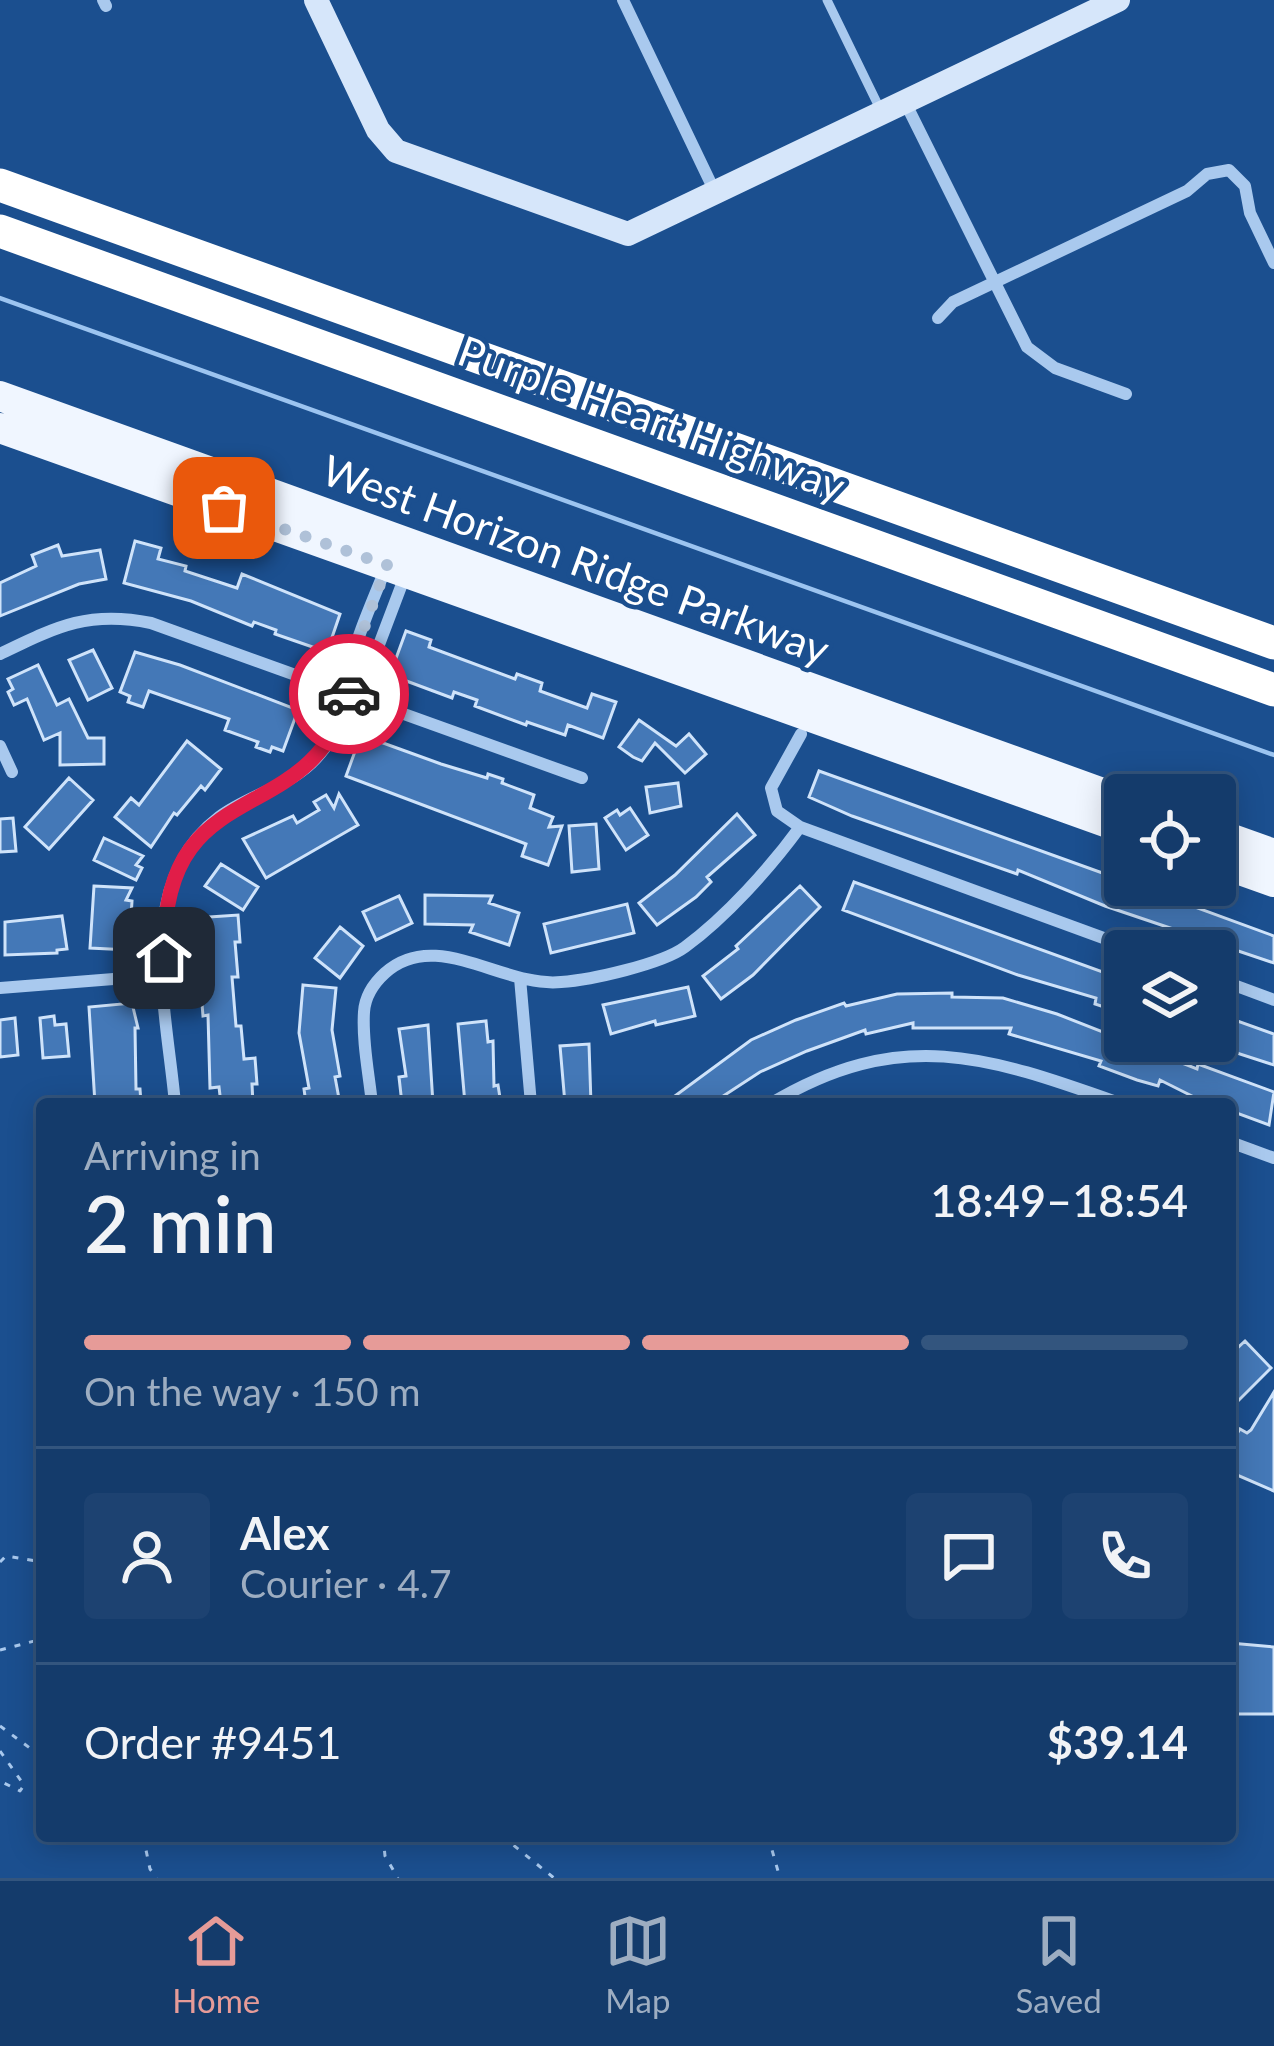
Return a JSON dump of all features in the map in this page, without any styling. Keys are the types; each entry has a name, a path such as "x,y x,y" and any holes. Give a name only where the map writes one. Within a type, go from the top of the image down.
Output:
{"highway":[{"name":"Purple Heart Highway","path":"0,185 1274,643"},
{"name":"Purple Heart Highway","path":"0,231 1274,691"}],"main road":[{"name":"West Horizon Ridge Parkway","path":"0,396 812,724 1104,822"},
{"name":"West Horizon Ridge Parkway","path":"0,428 763,670 1104,793"},
{"path":"763,670 794,693 812,724"},
{"path":"1236,840 1274,854"},
{"path":"1236,868 1274,882"}],"street":[{"path":"316,0 379,130 396,151 628,234 1118,0"},
{"path":"623,0 716,192"},
{"path":"893,107 1015,329 1040,360 1126,394"},
{"path":"938,318 953,302 1187,191 1207,174 1229,170 1245,186 1250,213 1274,263"},
{"path":"350,695 348,672 366,623 402,556"},
{"path":"175,1098 164,975 164,913 183,858 220,817 290,781 320,754 335,733 350,695 366,679 402,556"},
{"path":"0,654 80,619 125,617 582,778"},
{"path":"812,724 771,788 777,811 800,827 1104,938"},
{"path":"0,746 13,772"},
{"path":"372,1098 364,1008 374,982 394,965 413,956 440,956 520,978 562,982 655,960 682,949 777,858 800,827"},
{"path":"0,988 164,975"},
{"path":"520,978 530,1098"},
{"path":"1236,986 1274,1000"},
{"path":"780,1098 853,1067 911,1055 958,1056 1011,1065 1105,1098"},
{"path":"1236,1144 1274,1158"}],"lane":[{"path":"827,0 893,107"},
{"path":"366,623 384,629"}],"path":[{"path":"0,1562 6,1556 36,1561"},
{"path":"0,1650 36,1641"},
{"path":"0,1726 36,1753"},
{"path":"0,1751 24,1785 20,1791 0,1781"},
{"path":"144,1842 157,1878"},
{"path":"384,1842 385,1856 398,1878"},
{"path":"509,1842 554,1878"},
{"path":"770,1842 780,1878"}],"building":[{"path":"135,541 161,548 158,559 186,566 185,571 237,588 242,574 340,614 327,652 254,622 252,626 191,601 124,583"},
{"path":"58,545 62,556 100,550 106,579 79,584 0,616 0,583 36,566 32,555"},
{"path":"406,631 431,640 429,647 515,679 517,674 542,683 540,691 587,708 592,694 616,702 603,738 568,725 565,735 526,725 475,706 477,700 454,692 452,698 401,679 391,672"},
{"path":"93,650 112,688 88,700 69,660"},
{"path":"135,652 298,710 283,751 256,747 258,742 225,730 229,719 149,691 143,707 128,702 130,696 120,692"},
{"path":"38,665 57,705 69,699 88,738 104,738 104,764 60,765 60,733 44,740 27,699 14,705 8,679"},
{"path":"639,720 676,746 689,734 706,754 685,773 655,743 642,761 633,757 619,747"},
{"path":"361,735 441,764 503,779 502,783 534,795 530,808 553,817 549,827 562,826 548,865 522,856 526,844 346,776"},
{"path":"187,741 221,769 205,790 201,786 174,813 151,847 115,817 131,798 139,805"},
{"path":"819,771 1104,874 1104,906 1018,870 1017,874 809,797"},
{"path":"69,778 93,800 49,849 25,827"},
{"path":"678,783 681,806 650,813 646,787"},
{"path":"339,794 358,825 266,878 243,839 293,816 297,823 319,810 314,802 326,795 334,808"},
{"path":"630,808 648,835 626,850 605,818"},
{"path":"737,814 755,835 707,877 711,882 696,897 657,925 639,903"},
{"path":"13,818 16,851 0,852 0,819"},
{"path":"596,824 599,869 572,872 569,826"},
{"path":"104,838 143,856 136,865 142,868 136,880 94,860"},
{"path":"221,864 258,887 243,910 205,886"},
{"path":"854,882 1104,972 1104,1007 1095,1004 1096,998 1018,975 843,910"},
{"path":"94,886 132,888 126,900 132,901 129,950 90,948"},
{"path":"800,886 820,907 753,975 721,999 703,976 738,949"},
{"path":"425,895 492,896 489,903 519,913 509,945 470,932 473,925 425,924"},
{"path":"399,896 412,923 376,940 363,912"},
{"path":"627,904 634,933 551,953 544,924"},
{"path":"1105,906 1192,906 1274,936 1274,963 1236,950 1236,930 1176,930"},
{"path":"238,915 238,977 232,977 244,1059 255,1058 253,1098 220,1098 219,1087 210,1088 208,1015 203,1016 195,918"},
{"path":"62,916 67,949 5,955 5,922"},
{"path":"340,927 363,946 340,978 315,958"},
{"path":"303,985 336,988 332,1030 339,1098 305,1098 304,1089 309,1088 299,1033"},
{"path":"688,987 695,1016 611,1034 603,1005"},
{"path":"897,994 1003,998 1104,1032 1104,1062 1179,1062 1197,1069 1198,1064 1274,1092 1269,1125 1236,1113 1236,1098 1196,1098 1160,1080 1158,1086 1137,1080 1099,1066 1101,1061 1009,1034 1011,1028 913,1028 913,1023 866,1034 865,1030 807,1051 760,1072 720,1098 672,1098 751,1040 796,1020"},
{"path":"132,1003 138,1028 136,1089 141,1098 95,1098 89,1007"},
{"path":"54,1016 55,1025 66,1024 69,1056 43,1058 40,1018"},
{"path":"15,1018 18,1055 0,1057 0,1020"},
{"path":"1236,1020 1274,1034 1274,1065 1236,1053"},
{"path":"486,1021 488,1042 493,1041 494,1086 498,1085 500,1098 464,1098 458,1024"},
{"path":"428,1025 433,1098 401,1098 399,1077 406,1076 399,1029"},
{"path":"589,1044 591,1098 564,1098 560,1046"},
{"path":"1245,1341 1271,1368 1237,1402 1236,1401 1236,1349"},
{"path":"1274,1392 1274,1491 1236,1475 1236,1435 1240,1429 1251,1430"},
{"path":"1236,1644 1274,1647 1274,1714 1236,1714"}],"waterway":[{"path":"0,298 1274,755"}],"way so far":[{"path":"224,508 387,565 348,672 349,694"}],"route":[{"path":"164,958 167,894 195,840 230,809 290,781 320,754 335,733 349,694"}]}
